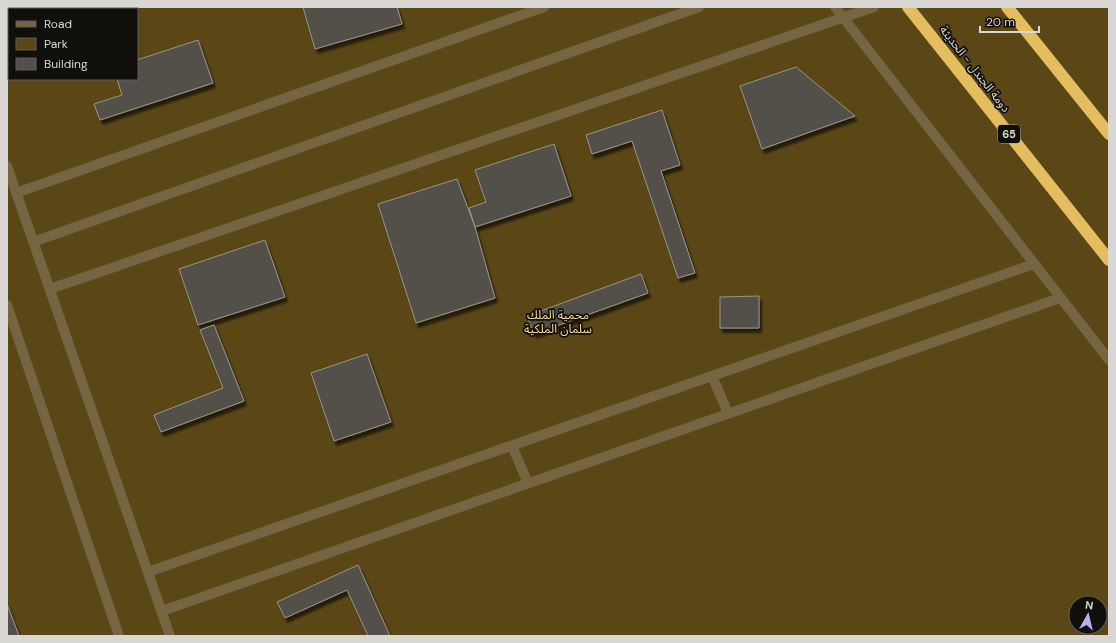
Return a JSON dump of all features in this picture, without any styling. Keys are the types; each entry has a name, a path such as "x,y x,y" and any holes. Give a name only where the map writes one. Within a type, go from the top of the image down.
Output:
{"highway":[{"name":"دومة الجندل - الحديثة","path":"908,7 1109,260"},
{"path":"1008,7 1109,134"}],"street":[{"path":"16,193 544,7"},
{"path":"33,242 699,7"},
{"path":"835,7 1109,360"},
{"path":"50,289 874,7"},
{"path":"7,166 170,636"},
{"path":"148,572 1034,264"},
{"path":"162,611 1060,298"},
{"path":"7,305 119,636"},
{"path":"712,376 728,413"},
{"path":"512,446 528,483"}],"green space":[{"name":"محمية الملك سلمان الملكية","path":"7,7 1109,7 1109,636 7,636"}],"building":[{"path":"27,7 74,7 72,8"},
{"path":"303,7 397,7 402,24 315,49"},
{"path":"198,40 213,83 100,120 94,104 122,95 117,80 138,80 138,60"},
{"path":"796,67 855,116 762,149 740,86"},
{"path":"662,110 680,165 661,171 695,273 678,278 632,141 592,154 586,135"},
{"path":"554,144 571,196 475,227 469,208 486,202 475,170"},
{"path":"457,179 475,227 495,298 416,323 378,204"},
{"path":"265,240 285,297 198,325 179,269"},
{"path":"641,274 648,293 534,334 527,316"},
{"path":"759,296 759,328 720,328 720,297"},
{"path":"214,325 244,401 161,432 154,415 223,388 200,330"},
{"path":"367,354 391,422 334,441 311,373"},
{"path":"358,565 390,636 368,636 347,590 285,618 277,602"},
{"path":"7,604 19,636 7,636"}]}
